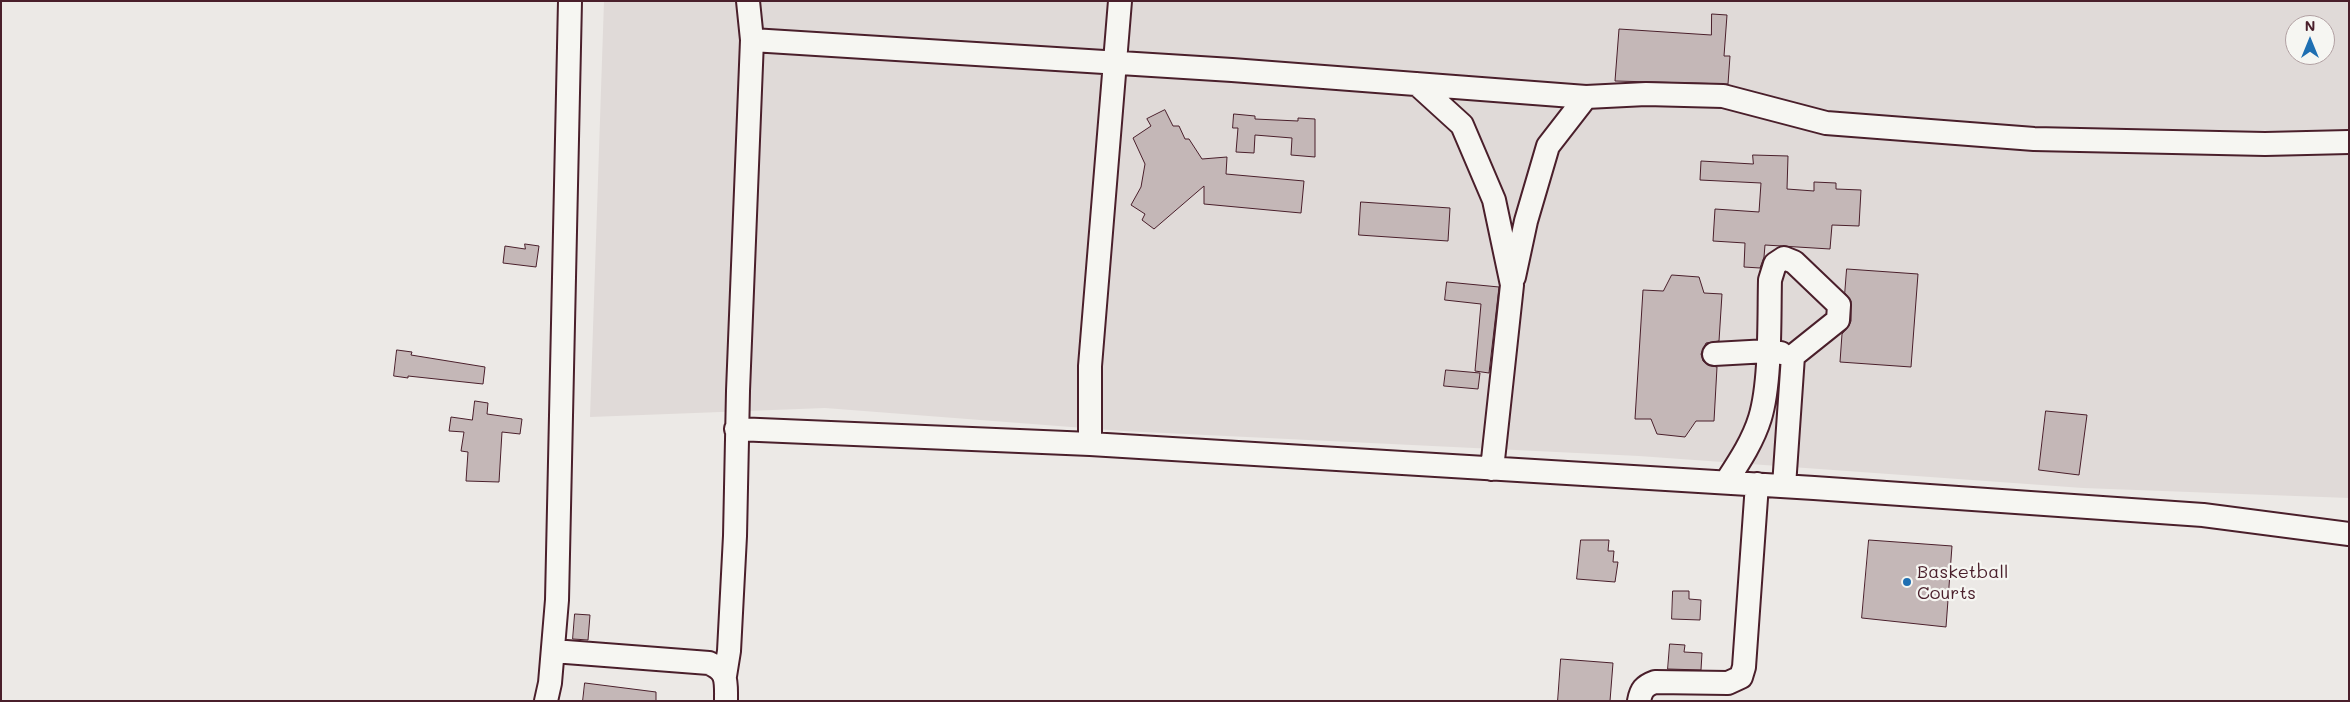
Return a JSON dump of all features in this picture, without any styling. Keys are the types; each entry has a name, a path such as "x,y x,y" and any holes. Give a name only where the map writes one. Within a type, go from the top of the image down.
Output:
{"street":[{"path":"546,701 553,651 557,600 570,1"},
{"path":"726,701 725,676 729,651 735,536 736,429 752,40 748,1"},
{"path":"1090,444 1090,366 1120,1"},
{"path":"752,40 1114,62 1586,97 1646,94 1723,96 1826,123 2034,139 2265,144 2349,142"},
{"path":"1417,84 1462,125 1494,200 1512,285"},
{"path":"1492,468 1512,285 1526,221 1548,146 1586,97"},
{"path":"1726,482 1743,456 1760,418 1768,351 1770,280 1774,264 1784,258 1794,262 1839,305 1838,320 1793,356 1784,486"},
{"path":"1714,354 1768,351 1793,356"},
{"path":"736,429 1090,444 1757,484 2203,515 2349,534"},
{"path":"1638,701 1646,685 1655,682 1728,683 1741,677 1744,667 1757,484"},
{"path":"553,651 709,663 719,668 725,676"}],"shaded area":[{"path":"604,1 2349,1 2349,498 2083,488 1639,456 1123,431 825,408 590,417"}],"building":[{"path":"1712,14 1727,15 1724,56 1730,56 1728,84 1615,81 1619,29 1711,35"},
{"path":"1165,110 1173,126 1179,126 1185,139 1189,139 1202,159 1227,157 1226,174 1304,181 1301,213 1204,204 1204,186 1154,229 1142,220 1145,214 1131,205 1141,187 1145,164 1133,138 1151,126 1147,119"},
{"path":"1234,114 1255,116 1255,119 1298,121 1298,118 1315,119 1315,157 1291,155 1292,138 1255,135 1254,153 1236,152 1238,128 1233,128"},
{"path":"1753,155 1788,156 1787,189 1814,191 1814,182 1836,183 1836,189 1861,190 1859,226 1832,225 1830,249 1765,245 1764,257 1760,268 1744,267 1745,243 1713,241 1715,209 1759,212 1761,183 1700,180 1701,161 1753,164"},
{"path":"1361,202 1450,208 1448,241 1359,235"},
{"path":"525,244 539,246 536,267 503,263 505,246 525,249"},
{"path":"1847,269 1918,274 1911,367 1840,362 1842,334 1851,321 1851,301 1845,293"},
{"path":"1672,275 1699,277 1704,293 1722,294 1719,341 1706,343 1701,354 1703,361 1708,365 1717,367 1714,421 1696,421 1685,437 1657,434 1651,419 1635,419 1643,290 1663,291"},
{"path":"1447,282 1499,287 1489,373 1475,371 1481,304 1445,300"},
{"path":"397,350 412,352 411,355 485,367 483,384 394,376"},
{"path":"1446,370 1480,373 1478,389 1444,386"},
{"path":"475,401 488,403 487,414 522,419 520,434 502,432 499,482 466,481 468,452 461,451 464,432 449,431 451,417 472,420"},
{"path":"2046,411 2087,415 2079,475 2039,470"},
{"path":"1581,540 1609,540 1608,551 1614,551 1613,562 1618,562 1615,582 1577,579"},
{"name":"Basketball Courts","path":"1869,540 1952,546 1946,627 1862,618"},
{"path":"1673,591 1689,591 1689,599 1701,600 1700,620 1672,619"},
{"path":"575,614 590,615 588,640 573,639"},
{"path":"1670,644 1685,645 1684,652 1702,653 1701,670 1668,669"},
{"path":"1561,659 1613,663 1610,701 1558,701"},
{"path":"585,683 656,692 656,701 583,701"}],"place":[{"name":"Basketball Courts","path":"1907,582"}]}
